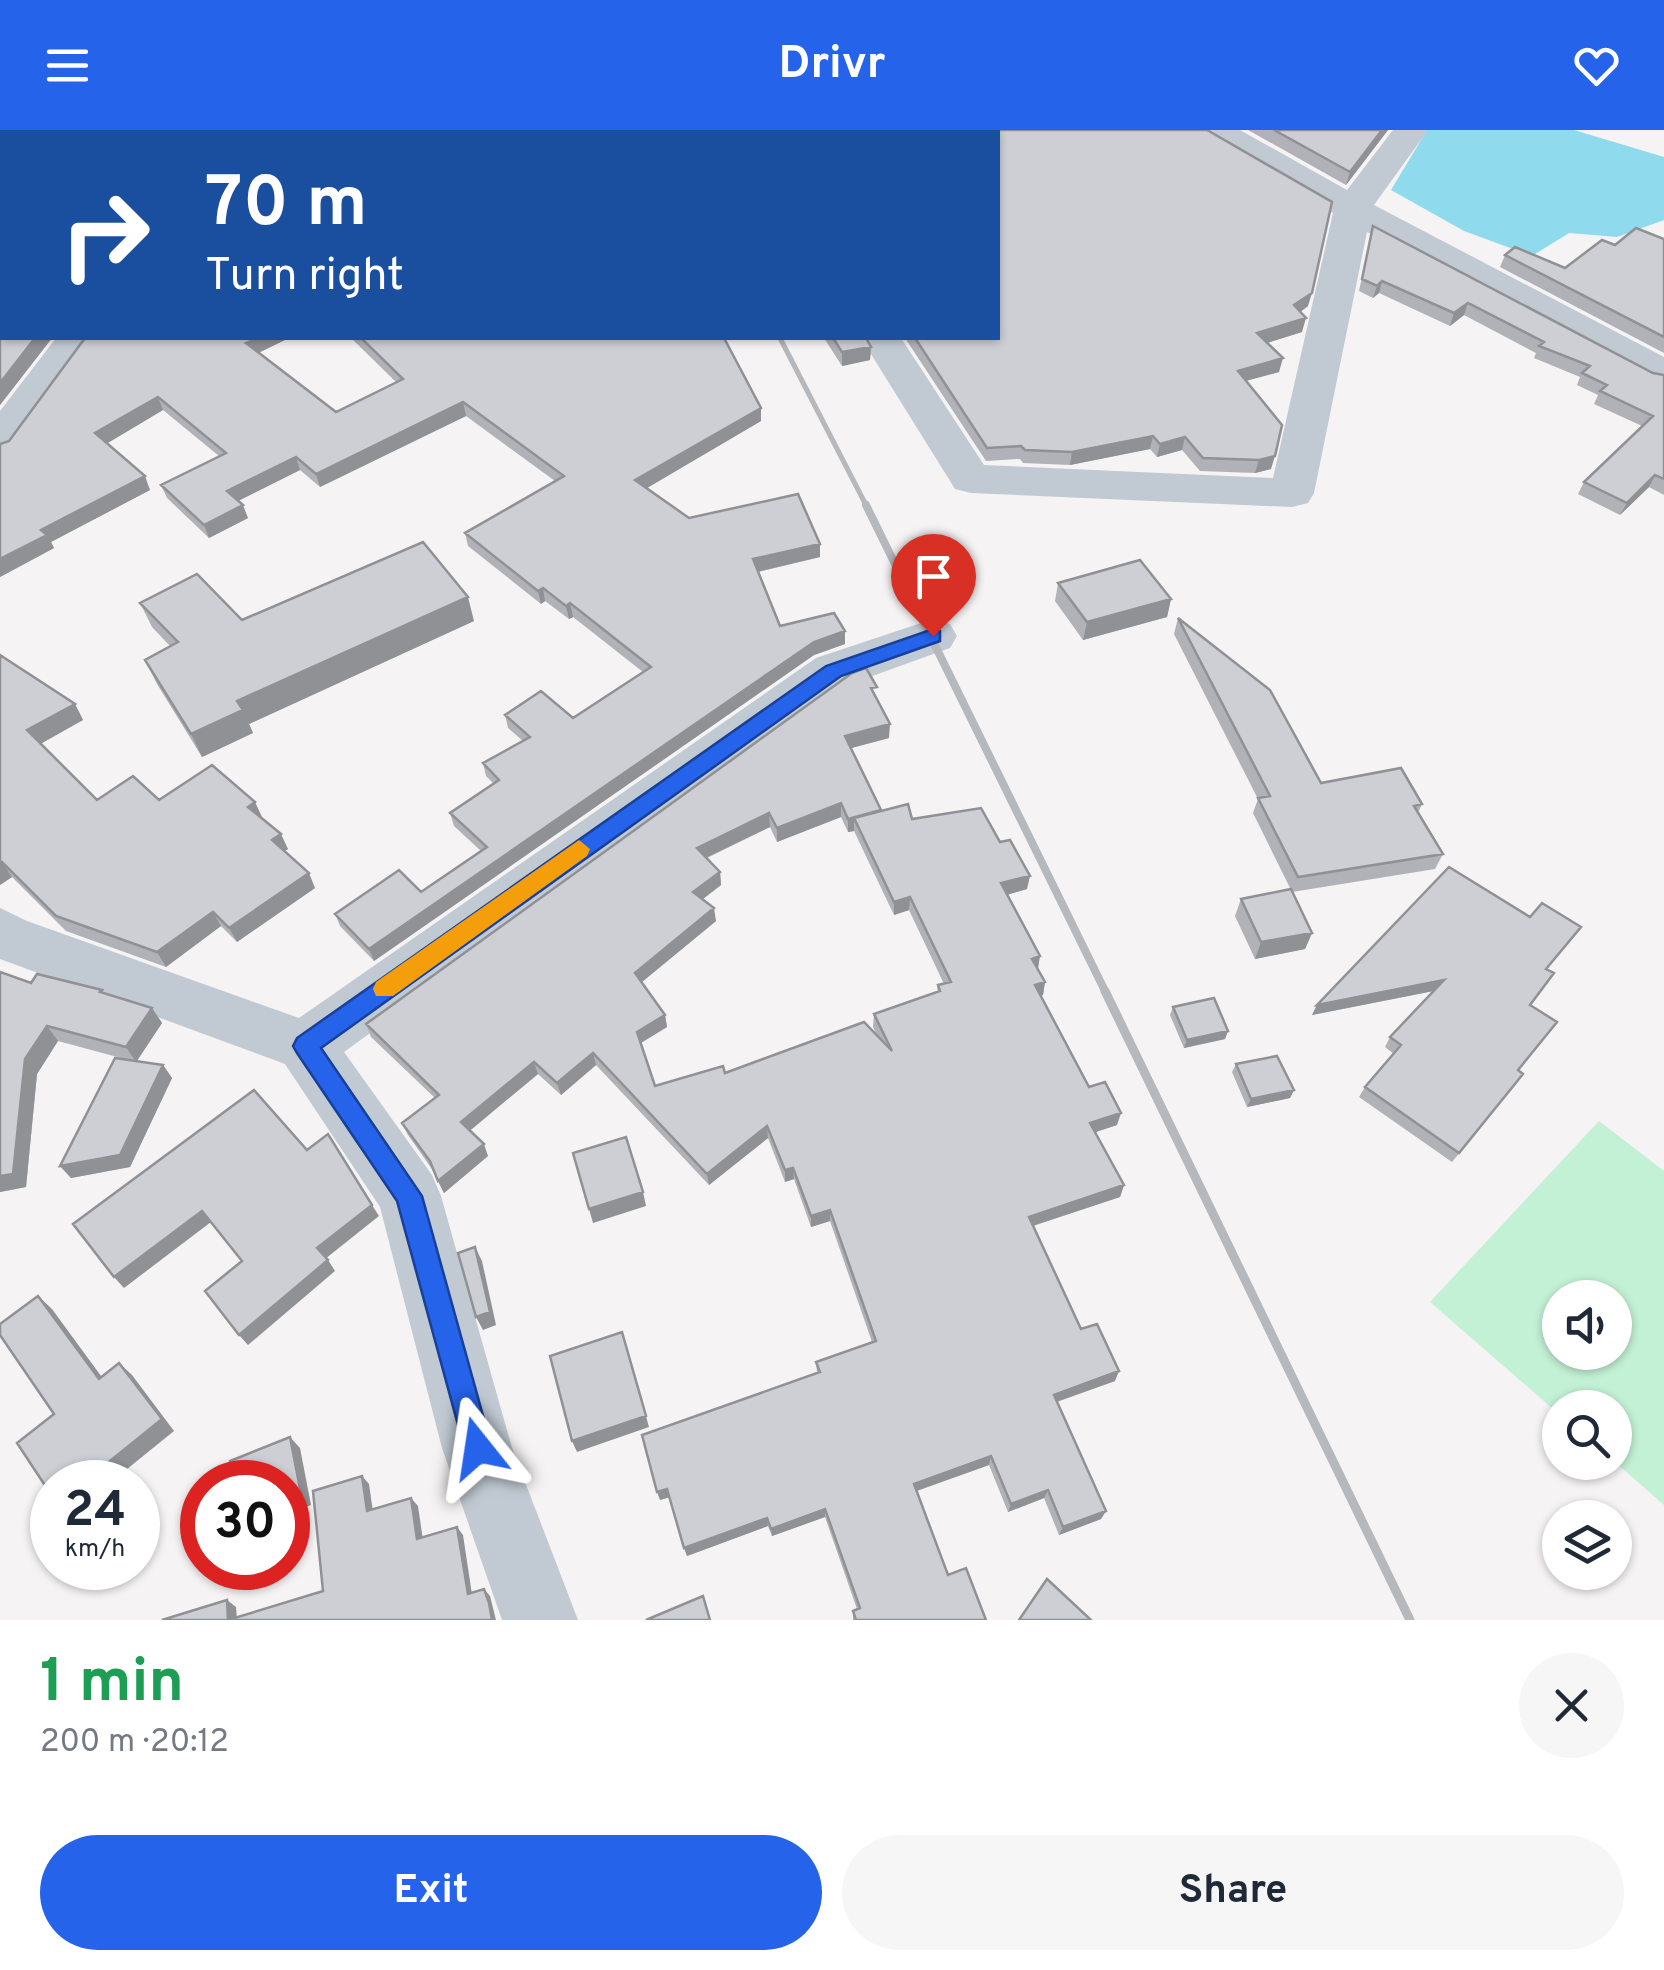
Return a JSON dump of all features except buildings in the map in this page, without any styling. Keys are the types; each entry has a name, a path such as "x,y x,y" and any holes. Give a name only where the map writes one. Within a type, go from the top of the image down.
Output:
{"street":[{"path":"1214,130 1664,373"},
{"path":"882,340 971,478 1292,493 1353,208 1411,130"},
{"path":"0,441 75,340"},
{"path":"306,1046 834,671 933,636"},
{"path":"0,931 7,938 306,1046 409,1196 478,1448 540,1620"}],"green space":[{"path":"1599,1121 1664,1171 1664,1505 1632,1477 1632,1390 1542,1390 1542,1399 1430,1302"}],"water":[{"path":"1427,130 1574,130 1664,157 1664,220 1617,237 1569,233 1532,256 1464,231 1391,190"}],"railway":[{"path":"781,340 867,506"},
{"path":"867,506 1106,993"},
{"path":"1105,991 1410,1620"}],"slow traffic":[{"path":"385,989 579,849"}],"route":[{"path":"478,1448 409,1196 306,1046 554,866 834,671 933,636"}]}
